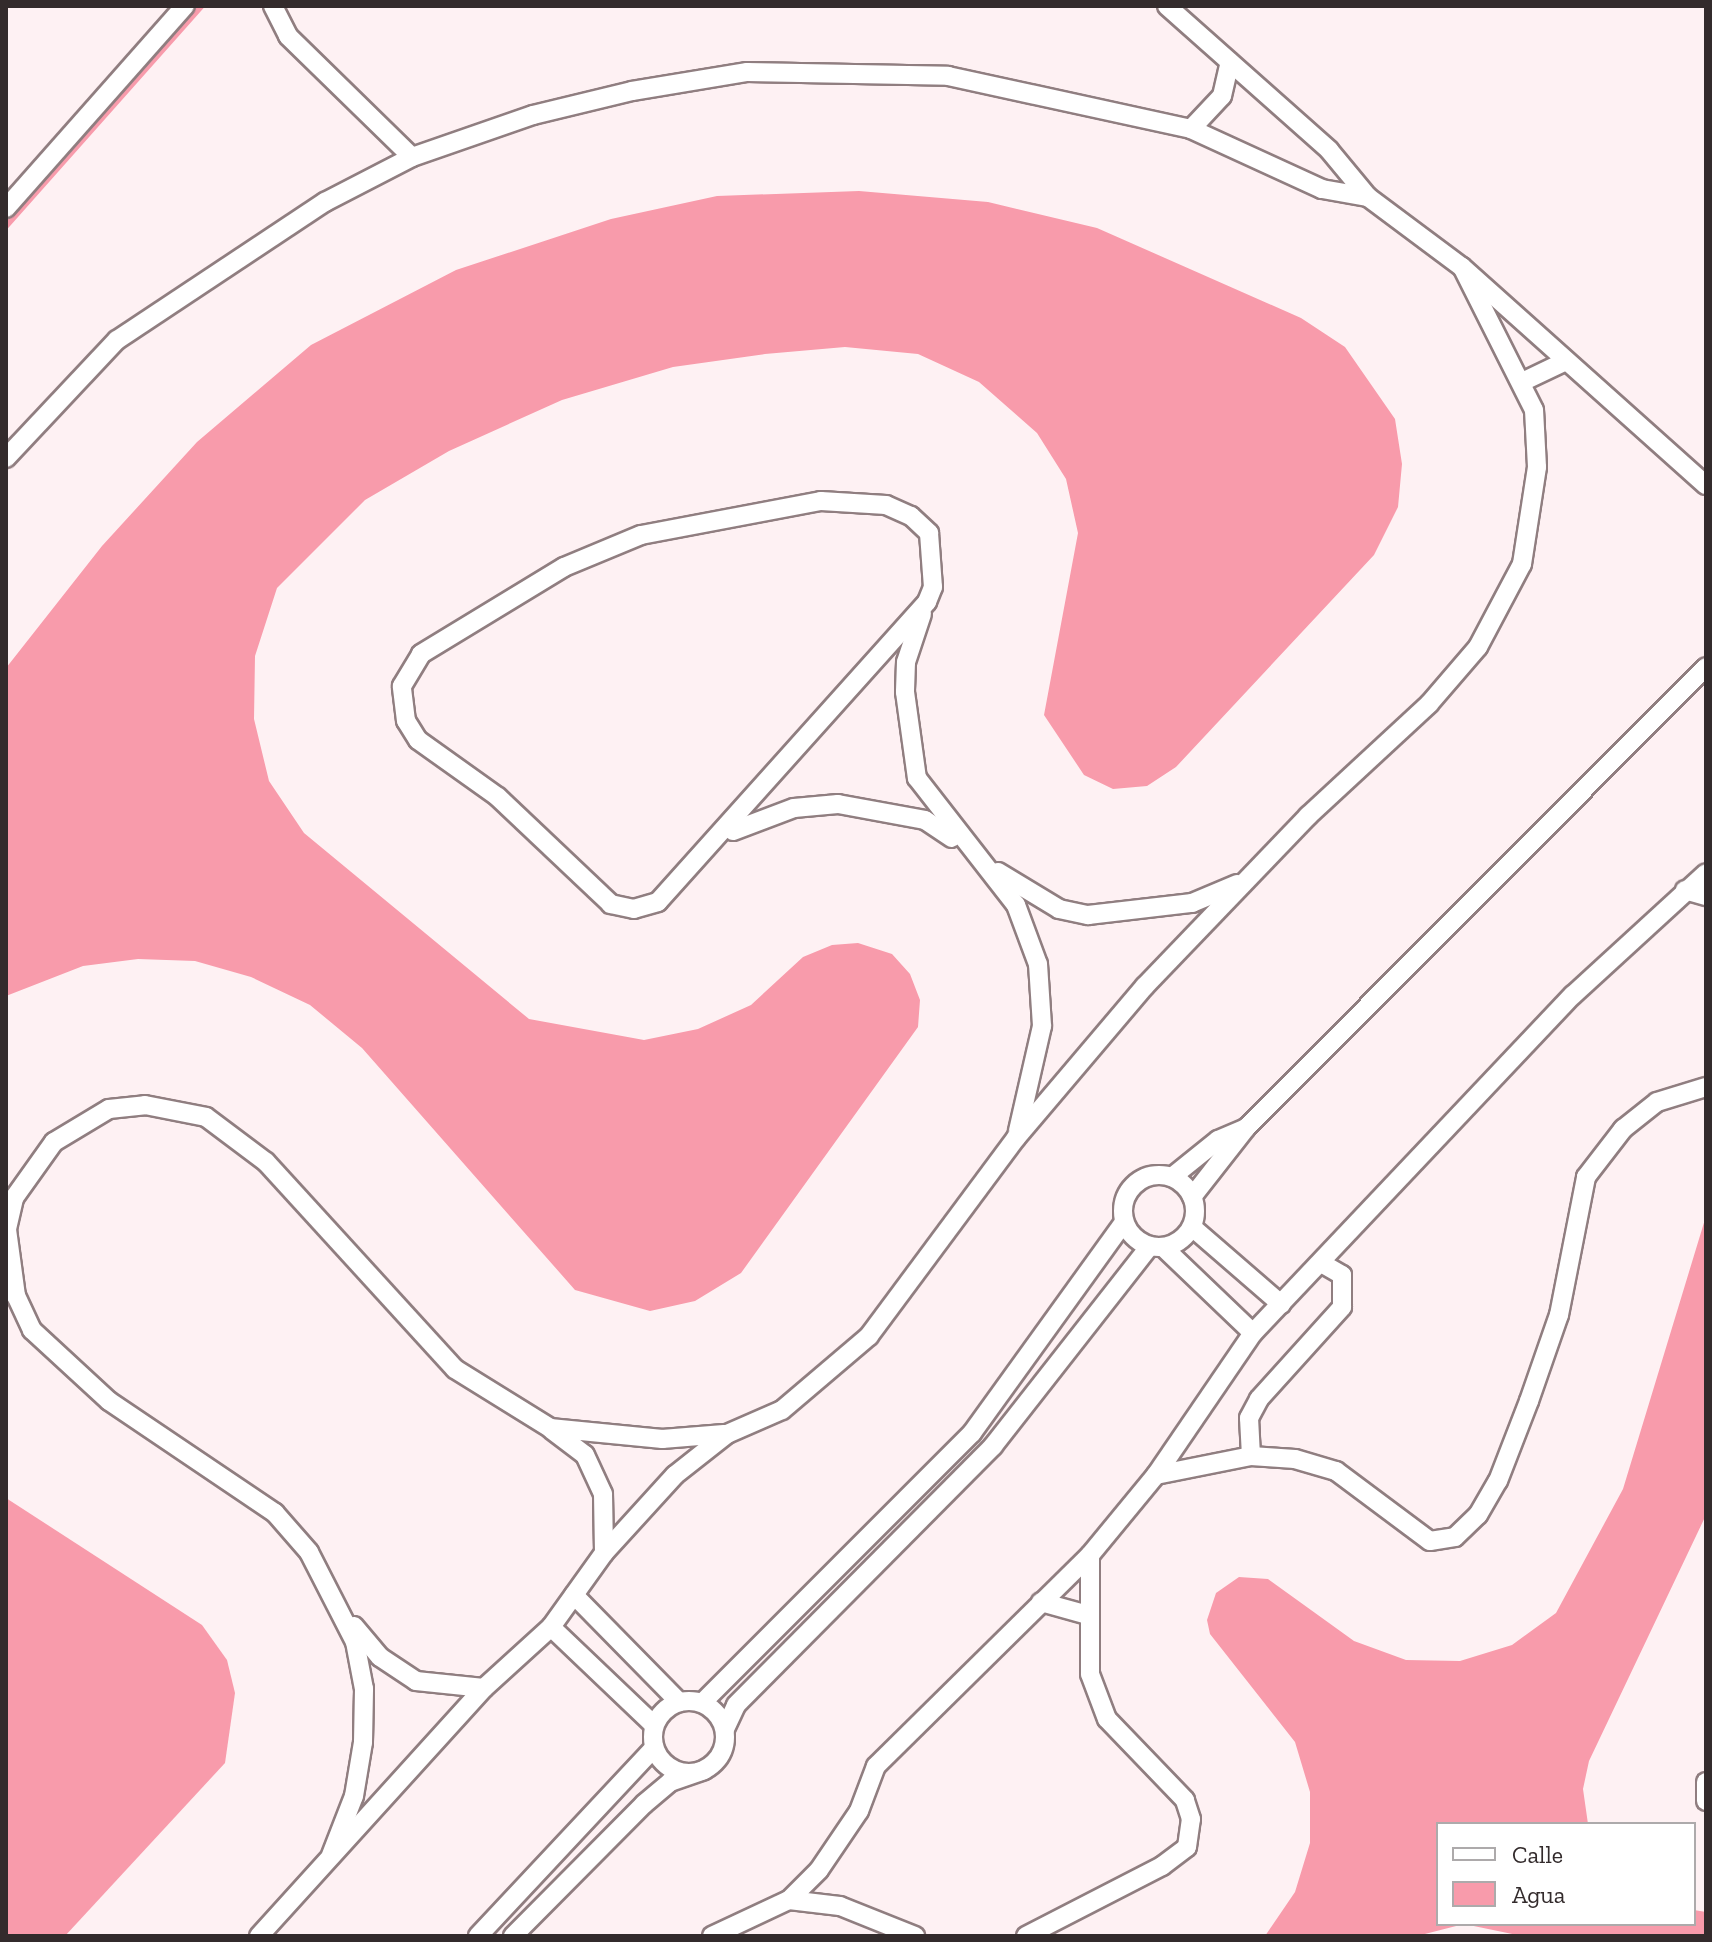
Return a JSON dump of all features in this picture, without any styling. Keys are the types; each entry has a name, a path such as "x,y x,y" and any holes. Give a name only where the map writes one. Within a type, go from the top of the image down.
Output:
{"street":[{"path":"6,208 185,6"},
{"path":"273,6 288,36 412,157"},
{"path":"1167,6 1329,150 1368,197 1462,267 1706,485"},
{"path":"1191,129 1222,96 1230,62"},
{"path":"6,458 117,340 181,292 325,202 412,157 533,115 747,72 948,76 1191,129 1322,189 1368,197"},
{"path":"259,1936 327,1865 484,1688 551,1627 604,1553 675,1475 727,1434 782,1410 869,1336 1016,1138 1242,882 1429,704 1503,608 1534,514 1534,410 1462,267"},
{"path":"1522,382 1566,361"},
{"path":"927,602 717,840 658,902 634,909 611,904 498,797 418,740 401,701 407,668 493,606 641,535 821,501 886,505 920,524 929,533 937,573 927,602 906,662 917,778 968,849 1016,905 1038,964 1038,1065 1016,1138"},
{"path":"1281,1304 1192,1227 1192,1197 1246,1128 1706,667"},
{"path":"717,840 751,820 838,804 925,820 1021,890 1059,909 1088,915 1192,903 1242,882"},
{"path":"712,1936 789,1900 819,1870 859,1811 876,1766 1090,1555 1156,1475 1253,1333 1474,1096 1706,873"},
{"path":"1685,890 1706,896"},
{"path":"1156,1475 1251,1456 1336,1471 1430,1541 1455,1537 1478,1515 1498,1481 1529,1401 1559,1315 1586,1177 1623,1129 1657,1102 1706,1087"},
{"path":"484,1688 416,1681 380,1657 342,1610 309,1552 275,1513 109,1401 32,1330 16,1296 7,1229 14,1198 54,1142 109,1109 145,1105 206,1117 266,1162 455,1369 550,1428 585,1455 603,1494 604,1553"},
{"path":"702,1703 972,1433 1124,1222 1124,1199 1138,1181 1172,1177 1218,1140 1246,1128"},
{"path":"1172,1177 1192,1197"},
{"path":"1124,1222 1253,1333"},
{"path":"513,1936 644,1804 670,1782 704,1770 722,1753 725,1729 736,1705 993,1446 1156,1247 1192,1227"},
{"path":"1251,1456 1249,1418 1259,1399 1342,1307 1342,1275 1321,1263"},
{"path":"550,1428 672,1440 727,1434"},
{"path":"1026,1936 1187,1847 1191,1819 1185,1800 1107,1719 1090,1674 1090,1555"},
{"path":"574,1595 679,1702 702,1703 725,1729"},
{"path":"1041,1602 1088,1615"},
{"path":"327,1865 354,1796 363,1742 364,1689 342,1610"},
{"path":"478,1936 654,1748 654,1725 551,1627"},
{"path":"654,1725 679,1702"},
{"path":"654,1748 680,1772 704,1770"},
{"path":"1706,1782 1706,1801"},
{"path":"789,1900 840,1906 915,1936"}],"water":[{"path":"859,191 988,202 1097,228 1301,318 1345,347 1395,419 1402,464 1398,507 1374,555 1176,767 1147,786 1113,789 1084,775 1044,715 1078,533 1066,479 1037,433 979,382 918,354 845,347 765,354 673,367 562,400 449,451 365,500 277,588 255,656 254,719 269,781 304,833 529,1019 644,1040 698,1029 751,1005 803,957 832,945 858,943 892,954 910,974 920,1000 918,1027 741,1273 695,1301 650,1311 575,1290 362,1048 310,1005 251,977 195,961 138,959 83,966 6,996 6,668 102,546 197,442 311,345 456,270 611,219 717,196"},
{"path":"1706,1216 1706,1515 1589,1761 1583,1789 1588,1822 1436,1822 1436,1926 1456,1926 1417,1936 1265,1936 1295,1892 1310,1843 1310,1792 1295,1742 1210,1634 1207,1620 1216,1593 1239,1577 1268,1579 1354,1641 1406,1660 1460,1661 1512,1645 1556,1613 1623,1489"},
{"path":"6,1498 202,1625 227,1660 235,1693 225,1763 65,1936 6,1936"},
{"path":"1696,1910 1706,1912 1706,1936 1522,1936 1474,1926 1696,1926"}],"waterway":[{"path":"6,226 201,6"}]}
